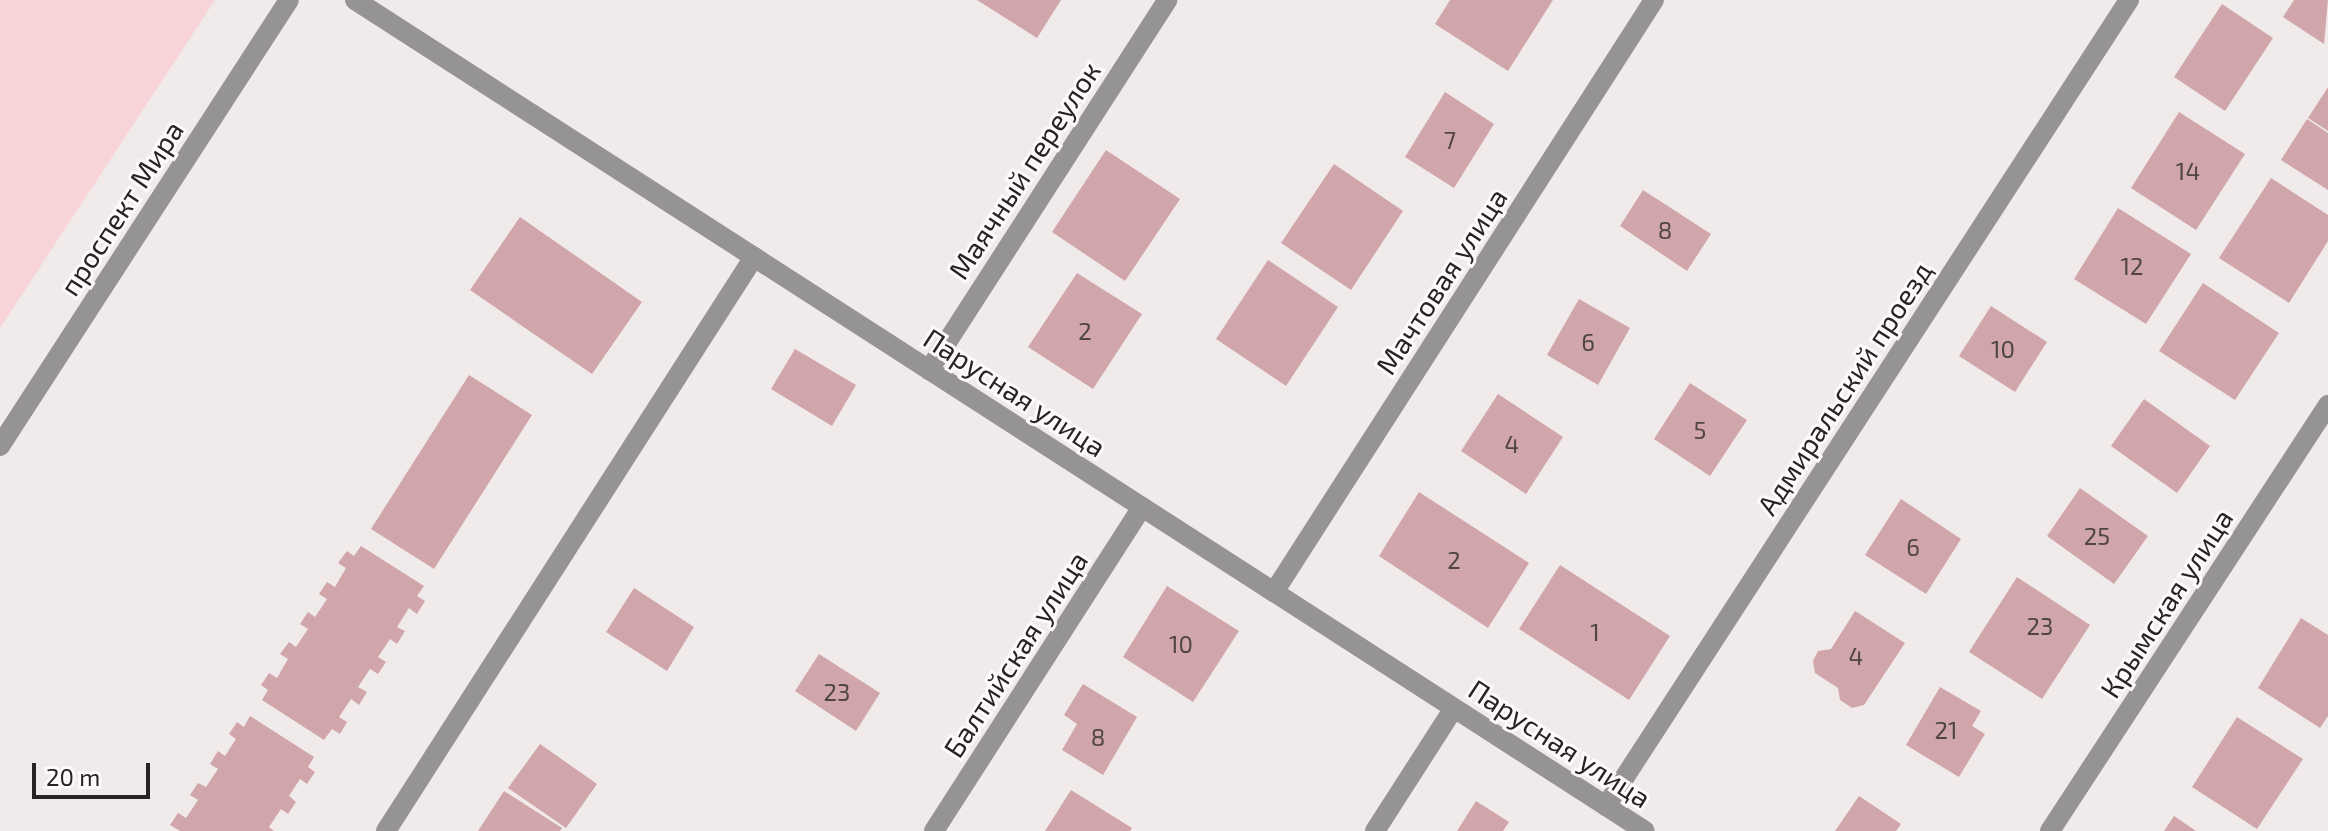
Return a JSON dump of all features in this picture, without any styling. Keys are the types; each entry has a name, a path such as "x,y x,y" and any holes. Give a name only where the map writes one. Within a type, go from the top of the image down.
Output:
{"street":[{"name":"проспект Мира","path":"0,446 289,0"},
{"name":"Парусная улица","path":"355,0 1645,831"},
{"name":"Маячный переулок","path":"929,370 1167,0"},
{"name":"Мачтовая улица","path":"1274,592 1654,0"},
{"name":"Адмиральский проезд","path":"1606,806 2129,0"},
{"path":"386,831 754,257"},
{"name":"Крымская улица","path":"2050,831 2328,405"},
{"name":"Балтийская улица","path":"934,831 1142,507"},
{"path":"1375,831 1454,708"}],"shaded area":[{"path":"0,0 215,0 0,328"}],"building":[{"path":"977,0 1061,0 1037,38"},
{"path":"1450,0 1553,0 1508,71 1435,24"},
{"path":"2294,0 2328,0 2324,44 2283,17"},
{"path":"2222,4 2273,38 2225,111 2174,77"},
{"path":"2328,87 2328,131 2308,118"},
{"path":"1445,92 1494,124 1454,188 1405,157"},
{"path":"2179,112 2245,154 2196,230 2131,188"},
{"path":"2307,119 2328,133 2328,190 2281,160"},
{"path":"1106,150 1180,199 1125,281 1052,232"},
{"path":"1334,164 1403,211 1351,290 1281,243"},
{"path":"2271,178 2328,215 2328,241 2289,303 2219,258"},
{"path":"1643,190 1711,234 1687,271 1620,226"},
{"path":"2118,208 2191,254 2146,324 2074,279"},
{"path":"520,217 642,302 592,374 470,290"},
{"path":"1268,260 1338,307 1286,386 1216,339"},
{"path":"1077,273 1142,314 1093,389 1028,347"},
{"path":"2203,283 2279,333 2235,400 2159,351"},
{"path":"1579,299 1630,328 1598,385 1547,355"},
{"path":"1991,306 2047,342 2015,392 1959,356"},
{"path":"795,349 856,385 832,426 771,389"},
{"path":"469,375 532,415 434,569 371,529"},
{"path":"1690,383 1747,420 1710,476 1654,439"},
{"path":"1498,394 1563,437 1526,494 1461,451"},
{"path":"2144,399 2210,446 2177,493 2111,446"},
{"path":"2080,488 2148,536 2114,584 2047,536"},
{"path":"1419,492 1529,563 1488,628 1379,556"},
{"path":"1901,499 1961,539 1926,594 1865,555"},
{"path":"361,546 424,586 417,596 425,601 417,614 409,608 397,627 405,631 397,644 390,639 378,657 386,662 378,674 370,669 358,687 367,692 359,705 351,699 339,717 347,722 340,734 332,729 324,740 262,700 268,690 261,685 269,673 277,678 288,659 280,654 289,642 296,647 308,629 300,624 308,612 315,617 327,599 319,594 327,582 335,587 346,568 338,563 347,551 354,556"},
{"path":"1560,565 1670,636 1629,700 1519,629"},
{"path":"2017,577 2090,625 2042,699 1969,652"},
{"path":"1167,586 1239,631 1193,702 1123,657"},
{"path":"634,588 694,627 667,671 606,632"},
{"path":"1855,611 1905,643 1864,705 1852,708 1840,700 1838,688 1815,673 1813,661 1818,651 1831,649"},
{"path":"2301,618 2328,635 2328,716 2320,728 2258,688"},
{"path":"819,654 880,693 856,731 795,691"},
{"path":"1083,684 1137,717 1103,775 1062,750 1077,724 1064,715"},
{"path":"1940,687 1981,711 1972,726 1985,734 1959,777 1906,745"},
{"path":"250,716 314,757 308,767 315,772 307,784 300,779 289,796 296,802 288,814 281,809 269,827 274,831 180,831 170,825 178,813 186,818 198,800 190,795 198,783 206,787 218,769 210,764 218,751 225,756 236,739 229,734 237,722 244,727"},
{"path":"2237,717 2303,759 2257,829 2192,787"},
{"path":"540,744 597,784 566,828 508,788"},
{"path":"1071,790 1132,828 1130,831 1045,831"},
{"path":"504,791 562,828 560,831 478,831"},
{"path":"1859,796 1901,824 1896,831 1835,831"},
{"path":"1476,801 1509,822 1503,831 1457,831"},
{"path":"2174,816 2196,831 2164,831"}]}
